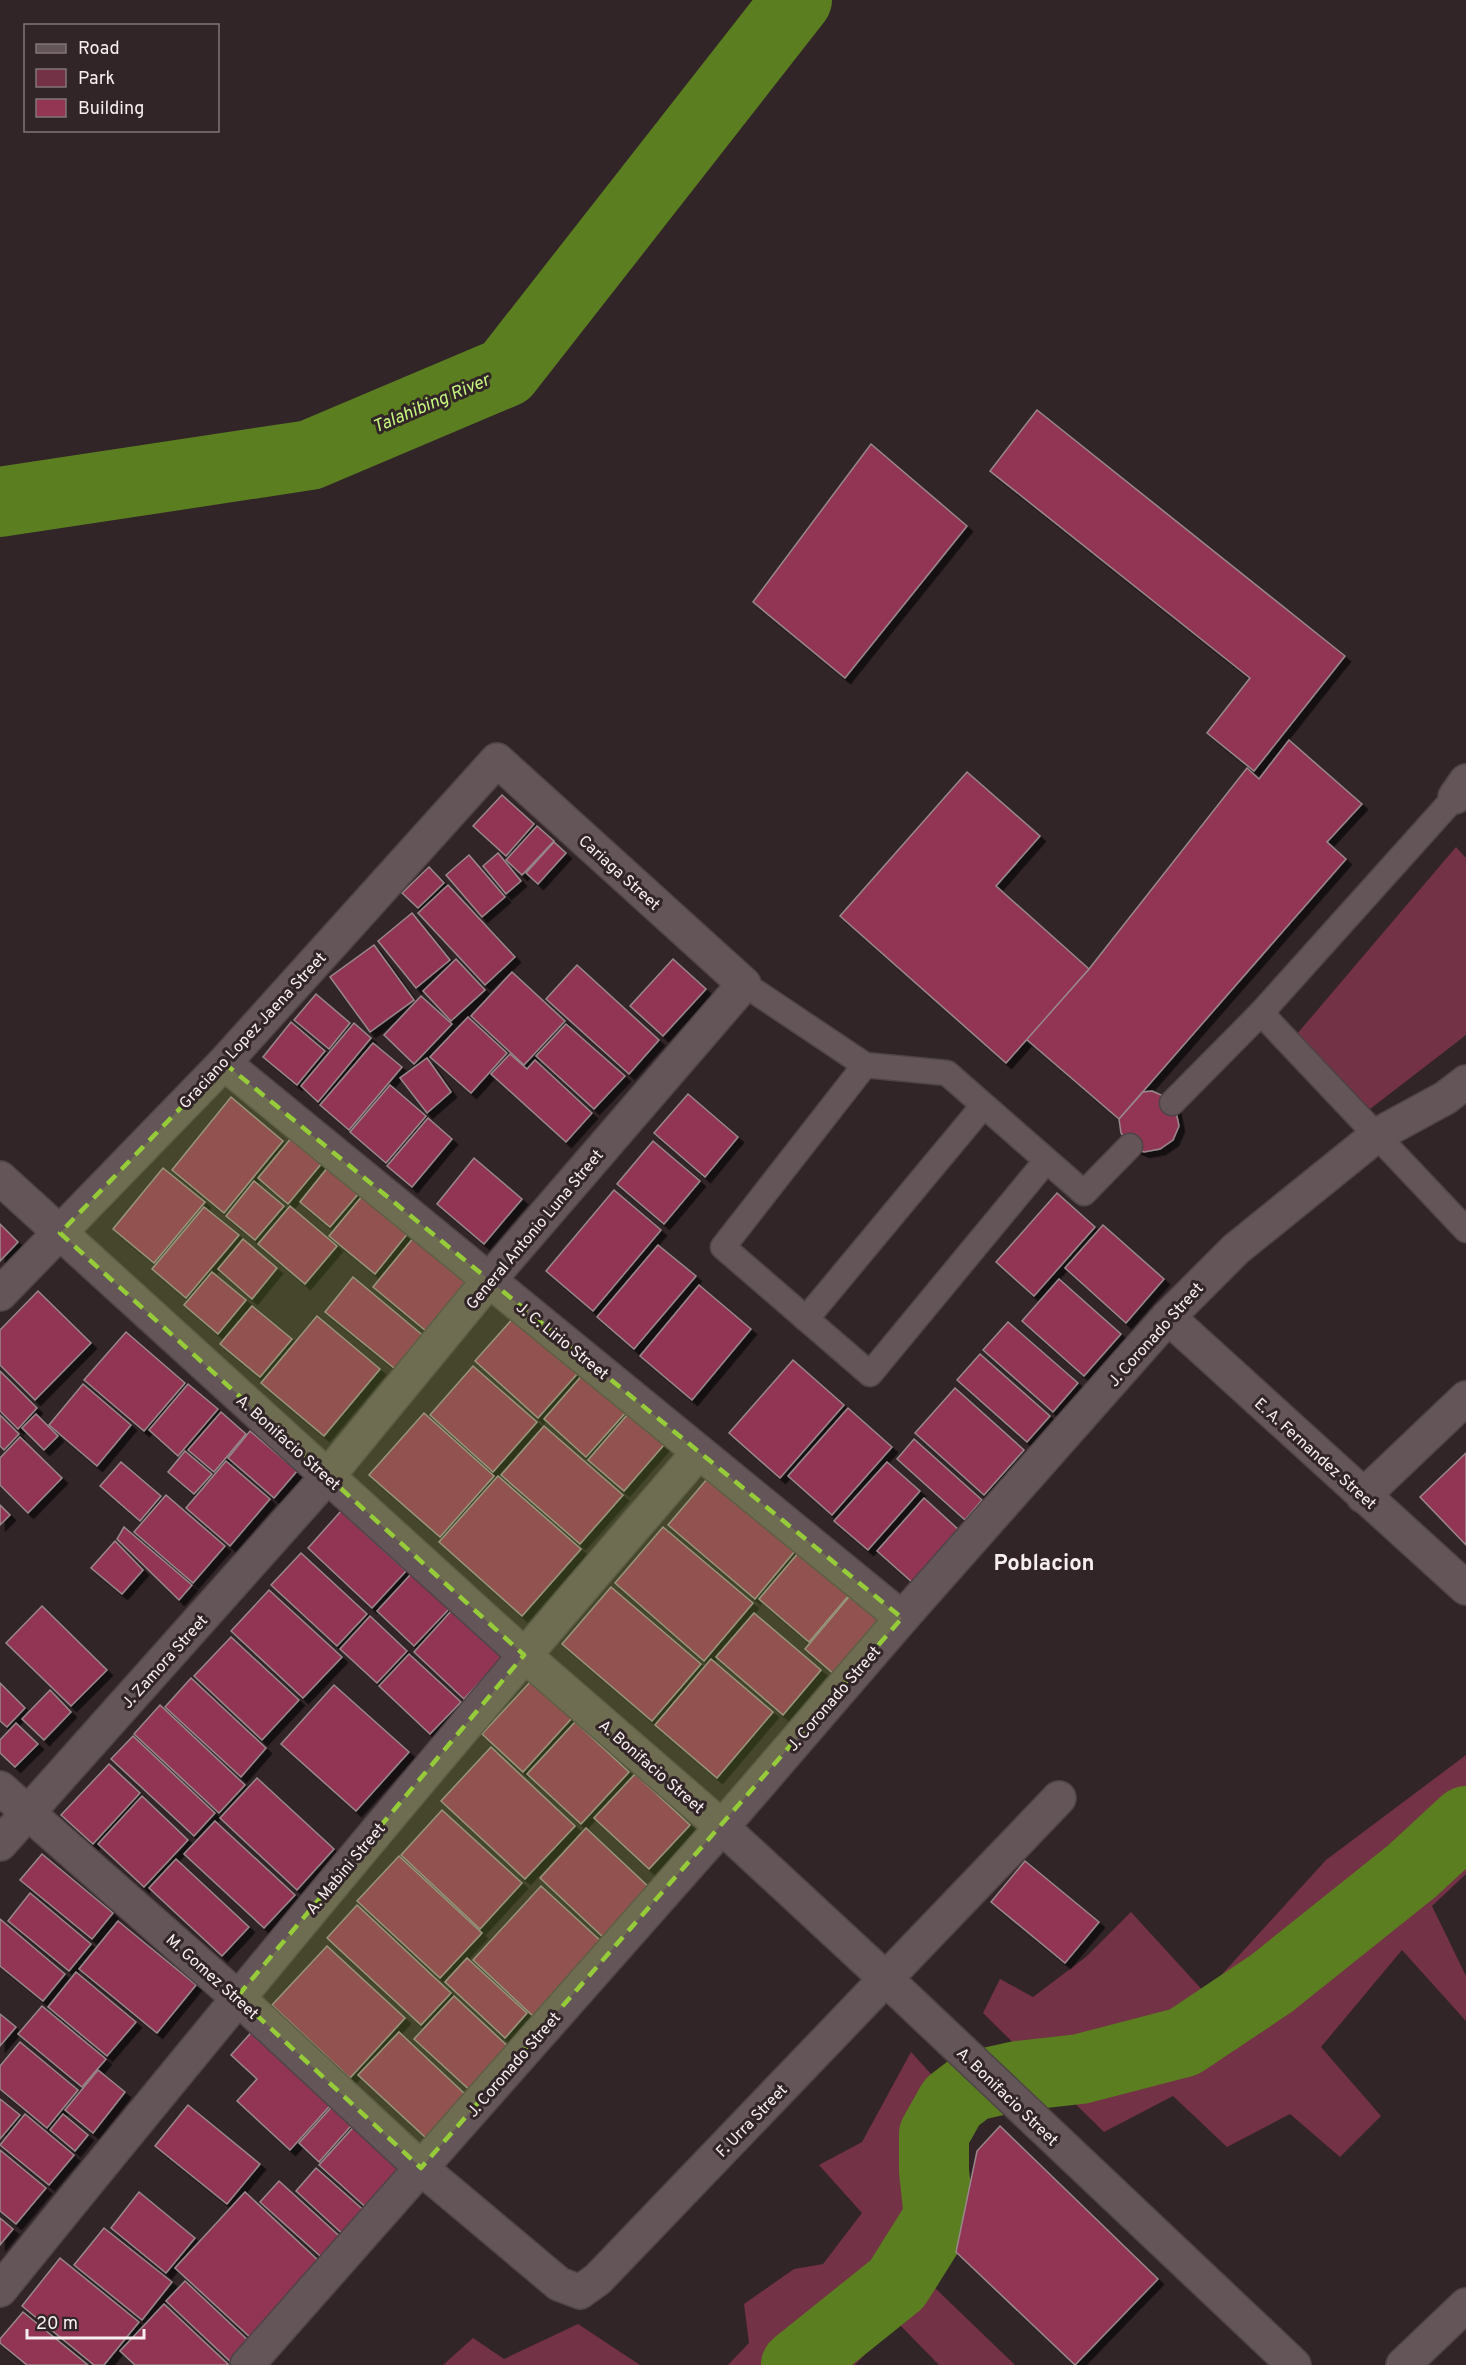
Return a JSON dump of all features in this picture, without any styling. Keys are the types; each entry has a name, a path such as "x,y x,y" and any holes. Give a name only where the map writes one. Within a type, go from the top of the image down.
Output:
{"street":[{"name":"Cariaga Street","path":"497,759 744,984"},
{"name":"Graciano Lopez Jaena Street","path":"0,1294 224,1063 497,759"},
{"name":"General Antonio Luna Street","path":"327,1477 489,1281 744,984"},
{"name":"J. C. Lirio Street","path":"224,1063 902,1618"},
{"name":"J. Coronado Street","path":"246,2365 722,1827 902,1618 1168,1317 1236,1249 1377,1134 1445,1098 1466,1082"},
{"name":"A. Bonifacio Street","path":"0,1178 327,1477 524,1654 722,1827 1294,2365"},
{"name":"E. A. Fernandez Street","path":"1168,1317 1466,1588"},
{"path":"1363,1496 1466,1398"},
{"name":"A. Mabini Street","path":"0,2290 237,1997 524,1654 699,1452"},
{"name":"J. Zamora Street","path":"0,1844 327,1477"},
{"name":"M. Gomez Street","path":"0,1788 237,1997 421,2168"},
{"name":"F. Urra Street","path":"421,2168 559,2284 580,2292 598,2279 1059,1798"},
{"path":"1403,2365 1466,2305"}],"lane":[{"path":"1172,1103 1261,1013 1461,789"},
{"path":"744,984 865,1065 947,1073 1084,1193 1130,1146"},
{"path":"1261,1013 1466,1230"},
{"path":"865,1065 723,1247 870,1374 1046,1161"},
{"path":"806,1319 983,1106"}],"highlighted area":[{"path":"224,1063 902,1618 421,2168 237,1997 524,1655 60,1233"}],"green space":[{"path":"1456,847 1466,858 1466,1035 1370,1109 1297,1034"},
{"path":"1466,1755 1466,1874 1432,1906 1466,1976 1466,2021 1402,1950 1321,2047 1381,2116 1340,2157 1290,2114 1227,2147 1173,2096 1104,2132 983,2013 1000,1979 1033,1997 1086,1957 1131,1912 1205,1993 1326,1860"},
{"path":"911,2052 961,2107 929,2216 907,2242 935,2288 1015,2365 939,2365 896,2321 855,2365 728,2365 749,2343 744,2304 794,2269 823,2264 862,2213 819,2165 862,2142"},
{"path":"578,2324 640,2365 443,2365 473,2338 504,2359"}],"building":[{"path":"1037,410 1345,656 1254,771 1207,733 1250,678 990,471"},
{"path":"871,444 967,526 845,678 753,602"},
{"path":"1289,740 1362,804 1327,842 1346,859 1119,1119 1026,1039 1089,969 1247,768 1259,779"},
{"path":"967,772 1040,836 996,886 1089,969 1006,1063 840,916"},
{"path":"502,795 534,824 506,856 473,826"},
{"path":"537,826 554,841 522,875 506,860"},
{"path":"554,842 566,853 538,884 526,873"},
{"path":"498,853 521,881 506,894 483,866"},
{"path":"469,855 505,897 482,917 446,875"},
{"path":"429,867 444,883 418,908 402,893"},
{"path":"448,885 515,957 485,985 418,913"},
{"path":"412,913 450,960 416,988 378,941"},
{"path":"374,945 414,1000 370,1032 330,977"},
{"path":"456,959 485,990 451,1021 423,991"},
{"path":"673,959 706,989 663,1036 630,1006"},
{"path":"577,965 659,1040 629,1074 546,999"},
{"path":"512,972 565,1021 524,1065 471,1016"},
{"path":"316,994 350,1023 329,1049 294,1020"},
{"path":"421,996 452,1024 414,1064 384,1035"},
{"path":"468,1017 507,1053 471,1093 430,1057"},
{"path":"291,1022 325,1051 297,1085 263,1057"},
{"path":"354,1023 371,1038 318,1102 301,1086"},
{"path":"566,1024 625,1076 594,1109 536,1056"},
{"path":"373,1043 402,1067 349,1130 320,1105"},
{"path":"510,1054 527,1069 535,1060 592,1113 566,1142 491,1074"},
{"path":"427,1058 451,1092 427,1113 400,1078"},
{"path":"390,1085 426,1116 386,1163 350,1132"},
{"path":"1152,1091 1166,1097 1175,1107 1179,1126 1173,1140 1160,1149 1144,1152 1130,1146 1121,1133 1119,1119 1143,1092"},
{"path":"688,1094 738,1137 705,1177 654,1133"},
{"path":"231,1097 283,1141 224,1213 172,1170"},
{"path":"428,1118 452,1139 412,1187 387,1166"},
{"path":"292,1137 322,1163 288,1204 258,1178"},
{"path":"653,1141 700,1181 664,1224 617,1184"},
{"path":"474,1158 522,1199 484,1244 437,1204"},
{"path":"328,1167 359,1193 330,1227 300,1202"},
{"path":"163,1168 205,1202 154,1263 113,1229"},
{"path":"254,1181 284,1206 255,1240 226,1216"},
{"path":"614,1190 661,1230 593,1311 546,1271"},
{"path":"1057,1193 1095,1227 1034,1296 996,1262"},
{"path":"363,1195 408,1233 375,1274 329,1236"},
{"path":"290,1206 337,1246 305,1284 258,1244"},
{"path":"204,1207 239,1235 186,1298 152,1269"},
{"path":"0,1224 18,1242 0,1261"},
{"path":"1103,1225 1164,1279 1126,1323 1065,1268"},
{"path":"419,1231 472,1275 426,1331 373,1287"},
{"path":"243,1239 277,1268 252,1299 218,1269"},
{"path":"658,1245 696,1276 634,1349 597,1317"},
{"path":"212,1272 246,1300 218,1334 184,1305"},
{"path":"353,1277 426,1338 399,1372 325,1312"},
{"path":"1059,1279 1121,1334 1084,1376 1022,1321"},
{"path":"699,1285 751,1329 692,1400 640,1356"},
{"path":"38,1291 91,1343 35,1400 0,1365 0,1330"},
{"path":"252,1306 292,1339 260,1377 220,1344"},
{"path":"317,1316 380,1369 324,1436 261,1383"},
{"path":"515,1316 578,1373 538,1418 475,1361"},
{"path":"1008,1322 1078,1383 1053,1412 983,1350"},
{"path":"126,1332 185,1383 144,1431 84,1380"},
{"path":"980,1354 1050,1416 1027,1442 957,1380"},
{"path":"793,1360 844,1405 780,1478 729,1433"},
{"path":"473,1366 537,1422 493,1472 430,1415"},
{"path":"0,1371 37,1408 18,1429 0,1411"},
{"path":"584,1373 627,1411 586,1457 544,1419"},
{"path":"83,1384 131,1425 97,1466 49,1425"},
{"path":"188,1384 218,1409 178,1456 149,1430"},
{"path":"955,1388 1024,1450 984,1495 915,1433"},
{"path":"634,1407 669,1439 624,1491 588,1460"},
{"path":"848,1408 892,1447 832,1515 788,1476"},
{"path":"221,1412 246,1434 214,1472 188,1450"},
{"path":"424,1413 494,1476 440,1537 369,1475"},
{"path":"36,1414 58,1436 44,1450 22,1428"},
{"path":"0,1415 19,1434 4,1450 0,1446"},
{"path":"544,1426 623,1495 580,1544 501,1475"},
{"path":"250,1431 297,1471 274,1498 228,1458"},
{"path":"20,1437 62,1478 28,1513 0,1485 0,1458"},
{"path":"914,1439 982,1500 965,1520 897,1459"},
{"path":"185,1451 212,1474 194,1494 168,1472"},
{"path":"1466,1453 1466,1545 1420,1497"},
{"path":"226,1461 270,1499 230,1546 186,1508"},
{"path":"121,1462 161,1496 140,1521 100,1486"},
{"path":"887,1462 920,1491 868,1550 834,1521"},
{"path":"713,1472 800,1545 755,1599 668,1525"},
{"path":"498,1476 581,1549 522,1616 439,1542"},
{"path":"166,1495 225,1546 193,1583 134,1532"},
{"path":"924,1498 959,1530 913,1583 877,1551"},
{"path":"0,1505 10,1515 0,1525"},
{"path":"341,1511 406,1571 372,1608 308,1548"},
{"path":"124,1527 192,1585 179,1600 117,1539"},
{"path":"663,1527 753,1603 704,1661 615,1583"},
{"path":"115,1541 143,1570 122,1594 91,1568"},
{"path":"805,1545 855,1588 809,1642 759,1599"},
{"path":"301,1553 367,1614 337,1646 271,1585"},
{"path":"411,1574 449,1609 414,1646 377,1611"},
{"path":"611,1587 701,1664 652,1721 562,1644"},
{"path":"269,1590 342,1657 303,1698 231,1631"},
{"path":"854,1591 884,1617 835,1675 805,1649"},
{"path":"42,1606 107,1670 71,1706 6,1643"},
{"path":"452,1610 503,1657 464,1699 414,1652"},
{"path":"754,1613 821,1670 783,1715 716,1657"},
{"path":"370,1616 407,1651 377,1683 340,1649"},
{"path":"231,1637 299,1700 262,1740 194,1676"},
{"path":"409,1654 461,1702 430,1734 379,1686"},
{"path":"711,1659 773,1712 717,1778 655,1725"},
{"path":"191,1678 266,1748 241,1777 165,1707"},
{"path":"531,1681 572,1718 523,1772 482,1734"},
{"path":"0,1683 25,1708 7,1727 0,1721"},
{"path":"334,1685 409,1752 356,1811 281,1744"},
{"path":"50,1690 71,1712 44,1740 22,1719"},
{"path":"160,1705 245,1785 219,1813 134,1734"},
{"path":"575,1722 629,1772 581,1824 527,1774"},
{"path":"16,1723 38,1744 15,1767 0,1753 0,1740"},
{"path":"133,1736 215,1813 194,1836 111,1759"},
{"path":"491,1747 575,1826 525,1879 441,1801"},
{"path":"109,1764 140,1793 93,1844 61,1815"},
{"path":"635,1774 690,1825 649,1869 594,1818"},
{"path":"257,1778 334,1849 297,1890 220,1818"},
{"path":"142,1796 188,1840 144,1887 98,1844"},
{"path":"442,1810 522,1883 480,1929 401,1855"},
{"path":"215,1821 295,1895 264,1928 184,1854"},
{"path":"586,1828 651,1889 605,1939 540,1878"},
{"path":"42,1854 113,1913 92,1939 20,1880"},
{"path":"399,1856 482,1933 440,1978 357,1901"},
{"path":"176,1859 249,1927 222,1956 149,1888"},
{"path":"1025,1861 1099,1922 1065,1963 991,1902"},
{"path":"541,1886 603,1943 534,2017 473,1960"},
{"path":"30,1893 91,1944 69,1971 8,1921"},
{"path":"357,1905 451,1993 421,2025 327,1938"},
{"path":"0,1919 65,1974 43,2001 0,1966"},
{"path":"118,1921 196,1985 157,2033 79,1969"},
{"path":"327,1946 405,2018 350,2078 272,2005"},
{"path":"467,1958 527,2013 505,2038 445,1982"},
{"path":"76,1972 136,2022 107,2056 48,2007"},
{"path":"454,1996 514,2052 475,2095 414,2039"},
{"path":"42,2006 106,2059 82,2087 18,2034"},
{"path":"0,2014 16,2027 0,2046"},
{"path":"257,2026 336,2099 290,2150 237,2101 257,2079 231,2055"},
{"path":"399,2032 466,2095 426,2138 358,2075"},
{"path":"20,2042 78,2090 47,2128 0,2089 0,2066"},
{"path":"98,2070 125,2092 93,2133 65,2110"},
{"path":"0,2099 20,2115 0,2139"},
{"path":"338,2100 358,2118 319,2162 299,2143"},
{"path":"188,2105 260,2164 227,2204 155,2146"},
{"path":"25,2114 74,2155 49,2185 0,2145"},
{"path":"63,2114 88,2135 75,2151 50,2130"},
{"path":"359,2121 409,2166 370,2211 319,2165"},
{"path":"1000,2126 1158,2279 1075,2365 956,2252 977,2151"},
{"path":"0,2150 46,2188 16,2224 0,2211"},
{"path":"316,2168 368,2214 347,2238 296,2191"},
{"path":"279,2181 347,2243 328,2263 260,2202"},
{"path":"139,2192 195,2238 166,2273 111,2228"},
{"path":"245,2192 321,2263 252,2339 175,2268"},
{"path":"0,2218 13,2229 0,2245"},
{"path":"104,2228 172,2282 142,2320 74,2265"},
{"path":"60,2258 139,2322 104,2365 94,2365 22,2306"},
{"path":"185,2281 253,2345 234,2365 166,2301"},
{"path":"164,2304 229,2365 135,2365 120,2351"},
{"path":"23,2312 88,2365 27,2365 0,2343 0,2339"}],"waterway":[{"name":"Talahibing River","path":"0,502 310,455 506,372 797,0"},
{"path":"796,2365 897,2284 939,2217 934,2171 934,2134 952,2102 973,2086 1018,2076 1080,2069 1184,2042 1272,1983 1412,1871 1466,1821"}],"district":[{"name":"Poblacion","path":"1044,1562"}]}
